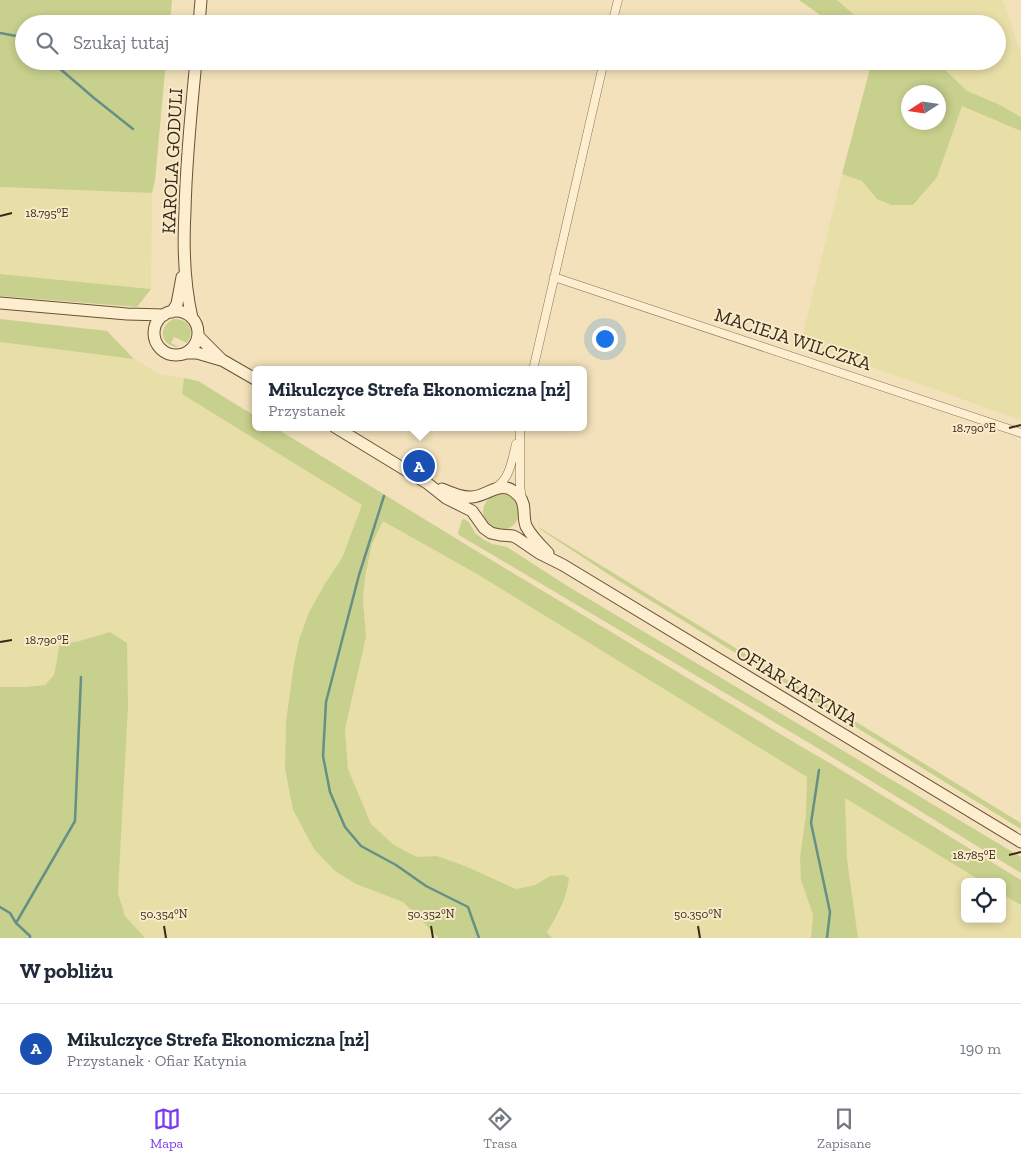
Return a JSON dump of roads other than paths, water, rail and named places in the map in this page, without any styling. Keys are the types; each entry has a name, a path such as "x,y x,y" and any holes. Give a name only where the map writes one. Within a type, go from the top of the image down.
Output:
{"street":[{"path":"200,15 201,0"},
{"path":"614,15 618,0"},
{"name":"KAROLA GODULI","path":"192,318 184,263 185,188 195,70"},
{"path":"534,366 602,70"},
{"name":"KAROLA GODULI","path":"168,313 177,304 184,263"},
{"name":"MACIEJA WILCZKA","path":"554,277 1021,433"},
{"path":"0,303 127,314 183,312 192,318 198,330 195,345 186,353"},
{"path":"154,336 157,323 168,313"},
{"path":"127,314 150,327 156,342 164,352 175,356 197,353 222,360 252,377"},
{"path":"198,336 222,360"},
{"name":"OFIAR KATYNIA","path":"342,431 427,483 446,498 472,511 484,528 491,533 517,538 555,560 1021,842"},
{"path":"480,521 478,506 481,500 504,481 508,474 519,431"},
{"path":"520,431 520,486 523,501"},
{"name":"OFIAR KATYNIA","path":"427,483 453,494 472,497 500,488 512,490 523,501 524,518 530,533 555,560"},
{"path":"505,535 516,530 524,518"}],"waterway":[{"path":"0,33 15,36"},
{"path":"61,70 133,129"},
{"path":"384,496 359,575 326,702 323,756 330,792 345,827 361,846 396,865 426,886 468,907 479,938"},
{"path":"16,923 75,821 81,677"},
{"path":"819,770 811,823 830,912 827,938"},
{"path":"0,907 10,913 16,923 30,938"}],"place":[{"name":"Mikulczyce Strefa Ekonomiczna [nż]","path":"419,466"}]}
